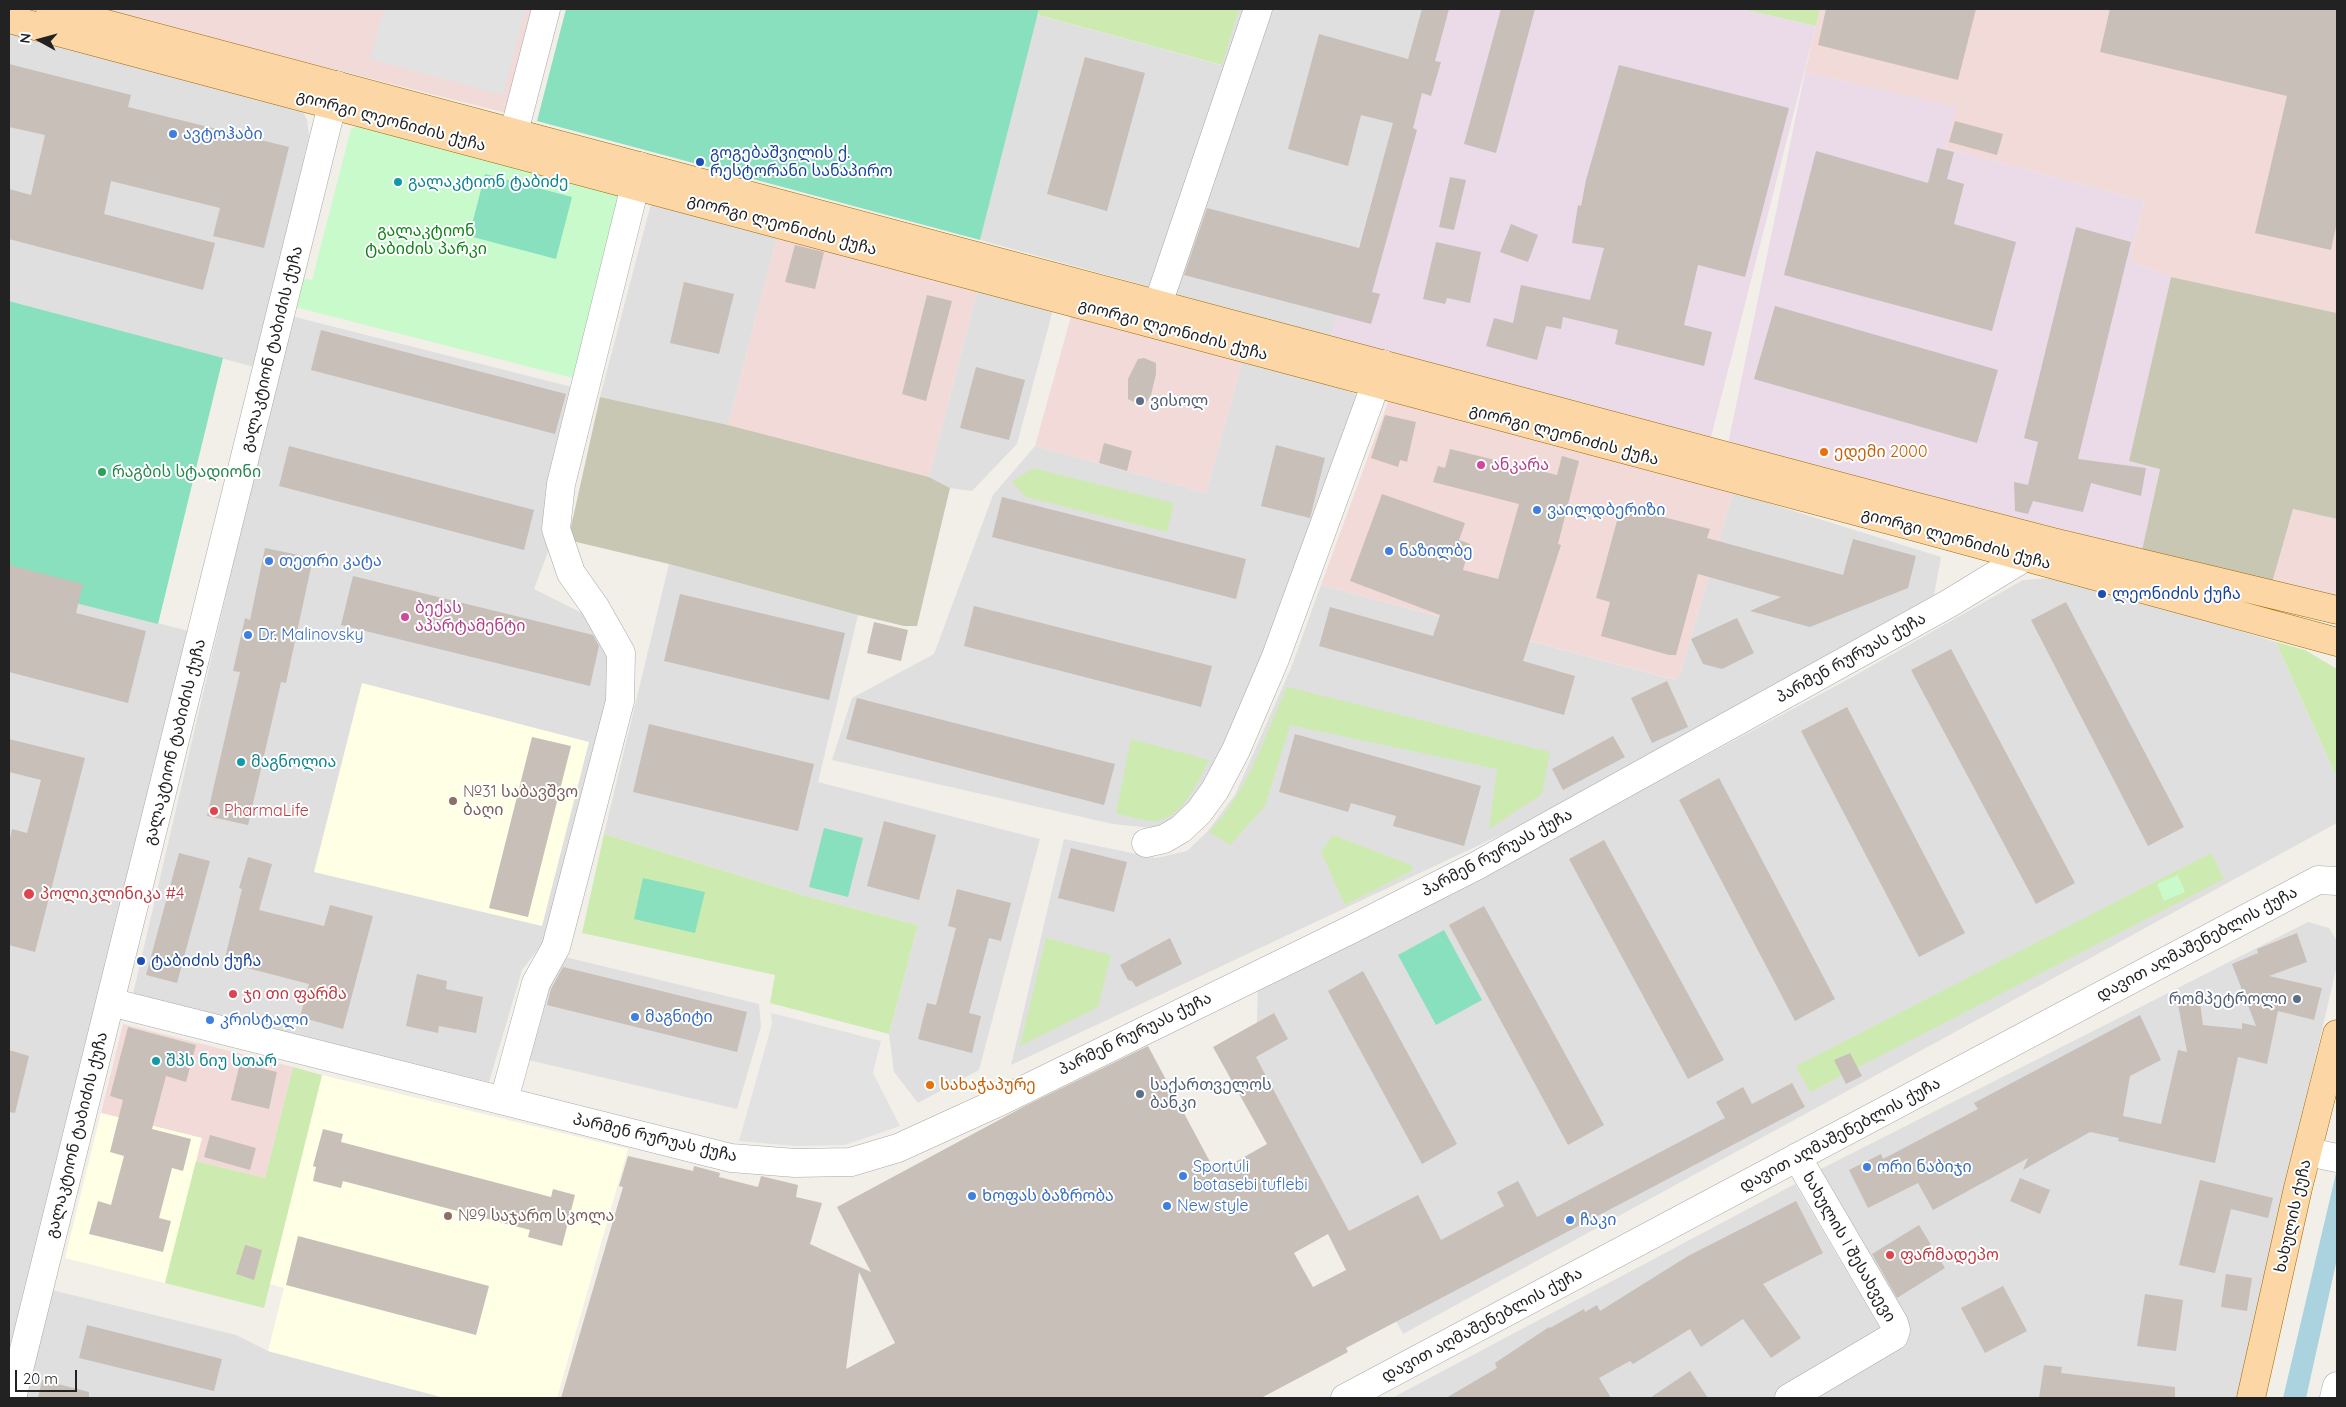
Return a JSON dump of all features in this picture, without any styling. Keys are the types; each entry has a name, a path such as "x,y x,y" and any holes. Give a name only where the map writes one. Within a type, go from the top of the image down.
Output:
{"main road":[{"name":"გიორგი ლეონიძის ქუჩა","path":"50,9 335,95 1380,374 2053,542 2337,610"},
{"name":"გიორგი ლეონიძის ქუჩა","path":"9,19 335,95 514,132 637,176 1158,304 1380,374 2024,557 2337,642"},
{"name":"ხახულის ქუჩა","path":"2251,1398 2326,1156 2337,1034"}],"street":[{"path":"514,132 546,9"},
{"path":"1158,304 1258,9"},
{"name":"გალაკტიონ ტაბიძის ქუჩა","path":"12,1398 335,95"},
{"path":"504,1100 536,983 556,947 620,701 621,653 572,573 556,529 561,484 637,176"},
{"path":"1146,844 1164,839 1182,829 1199,812 1215,790 1236,750 1275,658 1380,374"},
{"name":"პარმენ რურუას ქუჩა","path":"110,1002 731,1158 795,1163 851,1162 898,1148 1001,1101 1476,866 1948,604 2024,557 2053,542"},
{"name":"დავით აღმაშენებლის ქუჩა","path":"1345,1398 2318,880 2337,881"},
{"name":"ხახულის I შესახვევი","path":"1789,1398 1894,1336 1896,1330 1894,1323 1797,1158"},
{"path":"2334,1398 2337,1386"}],"shaded area":[{"path":"97,9 533,9 506,113"},
{"path":"384,9 526,9 503,95 370,59"},
{"path":"1239,9 1429,9 1331,337 980,240 1037,15 1221,65"},
{"path":"1429,9 1741,9 1816,26 1710,441 1331,337"},
{"path":"1820,9 2337,9 2337,313 2171,277 2130,261 2144,201 1946,148 1955,107 1805,72"},
{"path":"9,27 297,103 307,119 309,137 254,367 9,301"},
{"path":"1805,72 1956,107 1946,148 2144,201 2130,261 2171,277 2129,461 2160,468 2142,550 1728,444"},
{"path":"652,200 777,236 728,425 600,397"},
{"path":"777,236 979,285 929,477 728,425"},
{"path":"2171,277 2337,313 2337,519 2293,509 2272,583 2142,550 2160,469 2129,461"},
{"path":"979,285 1054,306 1017,444 972,491 950,488 929,477"},
{"name":"ვისოლ","path":"1073,309 1244,356 1206,493 1035,446"},
{"path":"291,316 580,389 555,533 534,589 590,617 617,655 550,934 522,970 489,1082 133,994"},
{"path":"1244,356 1362,396 1210,794 1162,829 1113,824 832,760 852,698 934,654 993,495 1035,446 1206,493"},
{"path":"1391,394 1733,492 1681,672 1676,680 1321,585"},
{"path":"600,397 728,425 929,477 950,488 917,626 904,626 858,615 669,564 568,540"},
{"path":"1733,492 1941,557 1934,595 1539,817 1011,1065 1064,839 1156,858 1187,851 1207,832 1235,795 1291,668 1321,585 1675,680 1681,672"},
{"path":"2293,509 2337,519 2337,598 2272,583"},
{"path":"669,564 858,615 818,782 1040,839 979,1070 918,1103 894,1072 889,1034 918,925 806,896 604,834"},
{"path":"2050,578 2104,589 2276,642 2337,778 2337,823 1403,1334 1256,1057 1258,983 1484,875 1854,676 2023,580"},
{"path":"9,586 201,634 9,1398"},
{"name":"№31 საბავშვო ბაღი","path":"362,683 589,742 542,926 314,872"},
{"path":"2308,922 2329,928 2337,941 2337,965 2237,1398 1804,1398 1907,1338 1815,1172"},
{"path":"557,955 759,1004 761,1027 737,1109 520,1058"},
{"path":"771,1013 881,1041 873,1073 900,1126 845,1145 796,1146 739,1141 772,1024"},
{"path":"123,1024 293,1067 265,1178 196,1161 201,1138 101,1113"},
{"name":"№9 საჯარო სკოლა","path":"322,1075 628,1149 557,1398 445,1398 268,1351 284,1288 270,1284"},
{"path":"101,1113 202,1138 165,1283 65,1258"},
{"path":"1795,1184 1883,1333 1775,1398 1392,1398"},
{"path":"52,1290 236,1335 268,1351 445,1398 26,1398"}],"green space":[{"path":"566,9 1039,9 980,240 537,121"},
{"path":"1039,9 1239,9 1222,65 1038,15"},
{"path":"1741,9 1820,9 1816,26"},
{"name":"გალაკტიონ ტაბიძის პარკი","path":"364,123 626,193 581,380 295,307 302,278 312,280 351,129"},
{"path":"485,174 572,197 556,259 469,236"},
{"name":"რაგბის სტადიონი","path":"9,301 223,358 158,624 9,586"},
{"path":"1033,468 1174,503 1167,532 1026,497 1012,482"},
{"path":"2276,642 2305,650 2337,669 2337,778"},
{"path":"1287,687 1550,752 1542,794 1489,829 1497,769 1290,725 1265,806 1230,845 1209,832 1223,816 1245,782"},
{"path":"1131,739 1209,760 1187,800 1170,816 1161,820 1151,821 1116,813"},
{"path":"824,828 863,838 848,897 809,887"},
{"path":"604,834 806,896 918,925 889,1034 770,1003 775,975 582,933"},
{"path":"1333,835 1411,865 1413,870 1345,905 1321,852"},
{"path":"2211,853 2224,879 1810,1092 1796,1066"},
{"path":"2178,875 2185,892 2164,901 2157,884"},
{"path":"643,878 705,892 695,933 634,919"},
{"path":"1444,930 1482,1000 1436,1025 1398,955"},
{"path":"1046,938 1111,955 1098,1007 1020,1046"},
{"path":"293,1067 322,1075 264,1308 165,1283 196,1161 265,1178"}],"water":[{"path":"2337,1169 2337,1259 2306,1398 2283,1398"}],"building":[{"path":"1422,9 1449,9 1435,61 1441,62 1431,96 1422,93 1413,128 1417,130 1372,292 1380,294 1371,324 1184,275 1207,208 1359,248 1393,123 1361,115 1348,166 1288,149 1319,34 1408,59"},
{"path":"1501,9 1535,9 1496,153 1464,144"},
{"path":"1826,9 1976,9 1958,80 1818,45"},
{"path":"2110,9 2337,9 2337,222 2331,250 2255,233 2287,96 2100,52"},
{"path":"1085,57 1145,73 1107,211 1047,194"},
{"path":"9,64 131,95 128,107 289,147 264,248 213,236 220,208 111,181 104,214 215,243 203,290 9,239 9,189 31,195 45,135 9,127"},
{"path":"1619,65 1789,108 1745,277 1698,265 1684,325 1712,332 1704,366 1615,344 1618,330 1563,317 1561,329 1546,326 1537,360 1486,346 1494,318 1513,323 1521,285 1590,300 1604,248 1572,243 1578,205 1581,206 1586,180"},
{"path":"1955,121 2003,134 1997,155 1949,142"},
{"path":"1937,148 1954,152 1947,179 1964,184 1954,224 2016,242 1992,331 1784,275 1816,151 1928,183"},
{"path":"1450,177 1466,180 1454,230 1439,227"},
{"path":"1511,224 1538,235 1528,262 1500,252"},
{"path":"2076,227 2131,242 2078,459 2146,468 2141,496 2091,483 2083,512 2033,501 2028,514 2015,511 2014,482 2028,485 2038,442 2024,438"},
{"path":"1436,242 1481,252 1470,303 1447,298 1445,304 1423,299"},
{"path":"795,245 824,252 815,289 785,282"},
{"path":"684,282 734,294 719,354 670,343"},
{"path":"927,295 952,301 926,401 902,394"},
{"path":"1775,306 1998,370 1977,443 1754,379"},
{"path":"321,330 566,394 555,434 311,370"},
{"path":"1144,358 1156,363 1156,374 1151,395 1146,403 1140,405 1128,399 1128,379 1138,359"},
{"path":"976,367 1025,380 1009,440 960,428"},
{"path":"1385,415 1416,422 1407,462 1400,460 1398,467 1371,458"},
{"path":"1104,443 1132,451 1127,471 1099,463"},
{"path":"1276,445 1325,458 1310,518 1261,506"},
{"path":"289,446 534,510 524,550 279,486"},
{"path":"1450,449 1557,475 1562,456 1579,461 1558,544 1561,545 1523,661 1575,676 1564,715 1319,646 1330,607 1433,636 1440,615 1350,581 1382,494 1465,523 1459,540 1470,544 1463,570 1498,579 1519,504 1433,482 1438,466 1445,468"},
{"path":"1002,497 1246,559 1236,599 992,537"},
{"path":"1621,506 1710,529 1707,538 1843,575 1853,539 1916,556 1908,588 1810,627 1750,611 1781,597 1698,574 1676,655 1669,655 1601,636 1610,602 1596,598"},
{"path":"265,548 313,558 286,683 281,682 248,825 207,816 240,672 233,671 245,618 250,620"},
{"path":"9,565 83,584 76,613 146,631 128,703 9,672"},
{"path":"353,576 593,635 599,646 590,686 341,625"},
{"path":"680,594 845,633 829,700 664,661"},
{"path":"2066,602 2184,827 2148,846 2031,620"},
{"path":"974,606 1212,666 1201,707 964,646"},
{"path":"1737,618 1754,653 1722,669 1703,664 1691,639"},
{"path":"874,622 908,630 901,661 867,653"},
{"path":"1951,649 2075,883 2036,904 1911,670"},
{"path":"1667,681 1688,727 1652,743 1631,698"},
{"path":"857,698 1115,764 1104,805 846,739"},
{"path":"1847,707 1965,933 1919,957 1801,731"},
{"path":"649,724 814,764 798,831 633,792"},
{"path":"1295,734 1481,786 1464,846 1393,826 1396,816 1351,803 1348,812 1279,792"},
{"path":"1613,736 1625,757 1563,790 1552,769"},
{"path":"532,737 571,746 528,917 489,908"},
{"name":"პოლიკლინიკა #4","path":"9,739 85,758 35,952 9,945 9,843 12,829 27,833 41,780 9,772"},
{"path":"1719,778 1835,999 1795,1021 1679,800"},
{"path":"884,821 936,835 919,900 867,886"},
{"path":"1604,840 1724,1060 1688,1079 1569,859"},
{"path":"1071,848 1127,862 1114,912 1058,898"},
{"path":"179,853 210,861 177,983 146,975"},
{"path":"248,857 272,864 259,910 324,926 330,905 373,916 343,1029 300,1017 309,984 224,962 242,889 239,888"},
{"path":"957,889 1011,903 1001,941 989,938 969,1013 981,1016 972,1053 918,1039 927,1003 936,1005 956,928 948,926"},
{"path":"1484,906 1604,1125 1568,1145 1449,925"},
{"path":"2297,933 2307,962 2269,976 2322,988 2314,1020 2278,1011 2267,1064 2238,1057 2215,1163 2118,1141 2119,1138 2090,1132 2023,1170 2028,1158 1933,1210 1918,1183 1868,1208 1849,1170 1881,1154 1883,1159 1978,1109 1974,1103 2140,1015 2161,1060 2130,1076 2123,1116 2161,1124 2178,1050 2187,1052 2177,999 2199,995 2203,1025 2242,1029 2242,1023 2256,1026 2232,964 2258,953 2257,949"},
{"path":"1170,938 1182,964 1136,987 1132,981 1128,980 1120,965"},
{"path":"563,967 747,1012 737,1052 547,1005 551,989"},
{"path":"1363,971 1457,1144 1422,1164 1328,991"},
{"path":"417,974 447,981 446,989 483,997 476,1033 439,1026 438,1033 406,1026"},
{"name":"Ხოფას Ბაზრობა","path":"1274,1013 1288,1039 1256,1057 1349,1231 1418,1195 1441,1240 1504,1206 1497,1192 1518,1181 1537,1217 1725,1118 1716,1102 1743,1087 1752,1104 1792,1083 1805,1107 1346,1348 1348,1352 1261,1398 561,1398 623,1187 619,1186 628,1156 693,1171 694,1166 720,1173 719,1177 758,1187 761,1176 798,1185 796,1197 822,1203 810,1244 871,1272 837,1207 1025,1106 1148,1046 1216,1173 1267,1144 1213,1047","holes":["1328,1234 1346,1270 1313,1287 1294,1253","859,1272 895,1343 846,1369"]},
{"path":"128,1027 196,1045 186,1082 166,1076 152,1129 191,1139 183,1171 172,1168 159,1218 171,1221 163,1252 89,1234 98,1201 111,1205 124,1156 110,1152 123,1100 110,1096"},
{"path":"9,1050 29,1056 15,1113 9,1112"},
{"path":"1850,1053 1862,1076 1846,1084 1834,1060"},
{"path":"240,1063 277,1072 269,1109 231,1100"},
{"path":"323,1129 343,1134 341,1142 551,1197 553,1189 575,1195 562,1246 528,1237 530,1230 343,1181 341,1188 313,1181 316,1167 313,1166"},
{"path":"210,1135 256,1148 250,1170 204,1157"},
{"path":"2020,1178 2050,1190 2040,1214 2010,1201"},
{"path":"2200,1180 2273,1198 2268,1218 2231,1209 2215,1273 2179,1265"},
{"path":"1796,1201 1823,1253 1763,1284 1801,1338 1771,1358 1743,1319 1701,1347 1690,1329 1633,1364 1630,1361 1599,1378 1611,1398 1446,1398 1497,1368 1495,1363 1549,1327 1584,1309 1585,1312 1597,1305 1600,1311 1688,1256"},
{"path":"1919,1225 1945,1268 1897,1298 1872,1254"},
{"path":"298,1236 489,1286 476,1335 286,1285"},
{"path":"245,1245 262,1250 254,1280 236,1274"},
{"path":"2226,1274 2252,1278 2247,1311 2221,1307"},
{"path":"2003,1286 2027,1331 1985,1353 1961,1308"},
{"path":"2145,1294 2183,1300 2176,1351 2137,1346"},
{"path":"87,1325 222,1359 214,1391 79,1358"},
{"path":"2044,1365 2062,1367 2061,1373 2175,1387 2175,1398 2039,1398"},
{"path":"1690,1371 1708,1398 1650,1398"},
{"path":"42,1380 89,1392 89,1398 38,1398"}],"place":[{"name":"ავტოჰაბი","path":"173,134"},
{"name":"გოგებაშვილის ქ. რესტორანი სანაპირო","path":"700,162"},
{"name":"გალაკტიონ ტაბიძე","path":"398,182"},
{"name":"ვისოლ","path":"1140,401"},
{"name":"ედემი 2000","path":"1824,452"},
{"name":"ანკარა","path":"1481,465"},
{"name":"რაგბის სტადიონი","path":"102,472"},
{"name":"ვაილდბერიზი","path":"1537,510"},
{"name":"ნაზილბე","path":"1389,551"},
{"name":"თეთრი კატა","path":"269,561"},
{"name":"ლეონიძის ქუჩა","path":"2102,594"},
{"name":"ბექას აპარტამენტი","path":"405,617"},
{"name":"Dr. Malinovsky","path":"248,635"},
{"name":"მაგნოლია","path":"241,762"},
{"name":"№31 საბავშვო ბაღი","path":"453,801"},
{"name":"PharmaLife","path":"214,811"},
{"name":"პოლიკლინიკა #4","path":"29,894"},
{"name":"ტაბიძის ქუჩა","path":"141,961"},
{"name":"ჯი თი ფარმა","path":"233,994"},
{"name":"რომპეტროლი","path":"2297,999"},
{"name":"მაგნიტი","path":"635,1017"},
{"name":"კრისტალი","path":"210,1020"},
{"name":"შპს ნიუ სთარ","path":"156,1061"},
{"name":"სახაჭაპურე","path":"930,1085"},
{"name":"საქართველოს ბანკი","path":"1140,1094"},
{"name":"ორი ნაბიჯი","path":"1867,1167"},
{"name":"Sportuli botasebi tuflebi","path":"1183,1176"},
{"name":"Ხოფას Ბაზრობა","path":"972,1196"},
{"name":"New style","path":"1167,1206"},
{"name":"№9 საჯარო სკოლა","path":"448,1216"},
{"name":"ჩაკი","path":"1570,1220"},
{"name":"ფარმადეპო","path":"1890,1255"}]}
